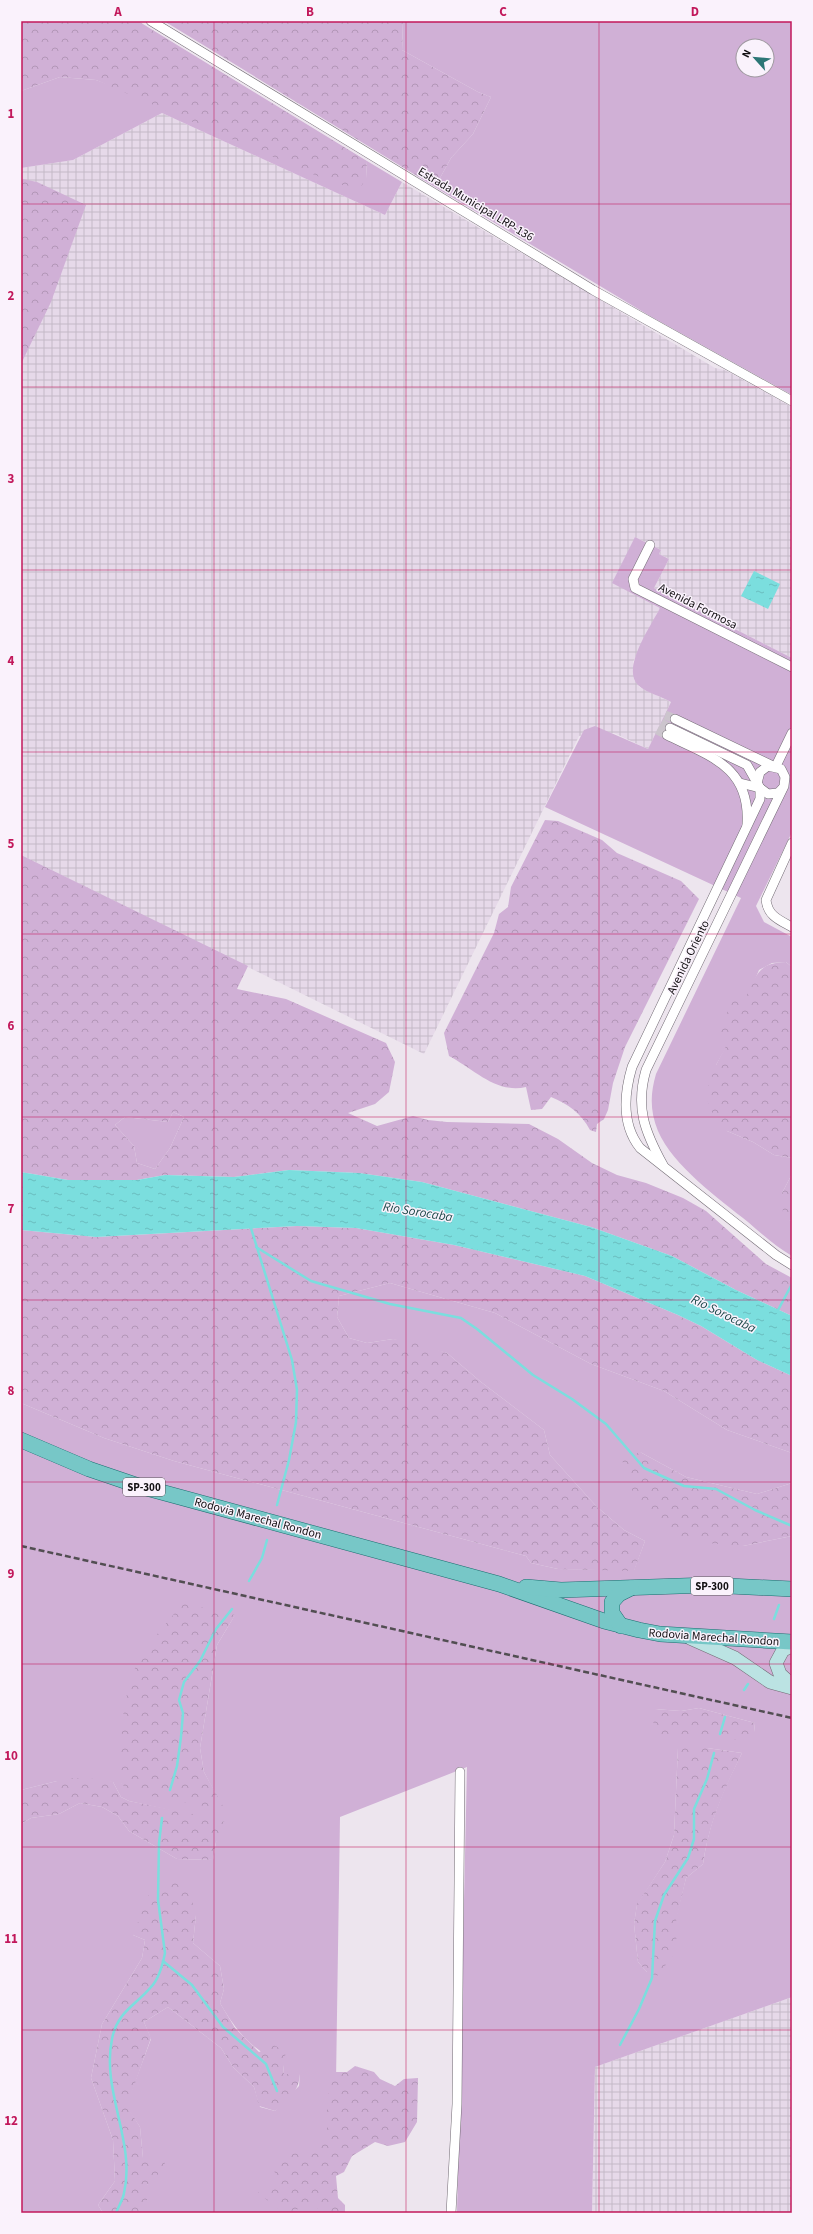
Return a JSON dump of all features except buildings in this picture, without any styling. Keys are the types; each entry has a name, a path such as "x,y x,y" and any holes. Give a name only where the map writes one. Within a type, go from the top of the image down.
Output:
{"main road":[{"name":"Rodovia Marechal Rondon","path":"21,1440 83,1466 139,1486 499,1584 621,1626 660,1634 792,1642"},
{"name":"Rodovia Marechal Rondon","path":"499,1584 561,1590 709,1586 792,1590"},
{"path":"621,1626 612,1613 612,1602 619,1594 631,1588"},
{"path":"687,1636 735,1658 770,1682 792,1688"},
{"path":"792,1646 783,1650 776,1663 780,1674 792,1685"}],"street":[{"name":"Estrada Municipal LRP-136","path":"151,21 593,290 792,401"},
{"name":"Avenida Formosa","path":"650,545 633,579 636,588 792,666"},
{"path":"675,720 774,766"},
{"name":"Avenida Oriento","path":"747,765 668,731 726,766 740,783 748,811 747,829"},
{"path":"774,766 792,733"},
{"path":"726,766 747,765 759,785 768,794 778,793 782,789"},
{"path":"759,785 760,772 763,768 774,766"},
{"name":"Avenida Oriento","path":"663,1166 648,1135 643,1120 641,1096 646,1070 782,789 786,777 781,769 774,766"},
{"path":"740,783 759,785"},
{"name":"Avenida Oriento","path":"759,785 758,804 747,829 641,1048 627,1083 626,1113 632,1136 640,1148 776,1255 792,1264"},
{"path":"792,843 766,900 770,913 775,918 792,927"},
{"path":"451,2213 457,2097 460,1772"}],"shaded area":[{"path":"162,113 385,215 402,182 715,368 725,370 792,407 792,658 654,588 669,559 659,554 661,550 635,537 660,608 633,662 639,687 671,702 648,749 614,733 579,736 424,1054 21,855 21,168 73,160"},
{"path":"792,1997 792,2213 592,2213 595,2067"}],"green space":[{"path":"21,21 138,21 367,161 366,178 361,187 342,185 324,179 96,80 60,77 21,91"},
{"path":"164,21 403,21 402,50 478,92 491,97 473,134 451,158 435,187"},
{"path":"403,21 792,21 792,395 650,316 435,187 451,158 473,134 491,97 478,92 402,50"},
{"path":"60,77 96,80 366,178 367,161 402,182 385,215 162,113 73,160 21,168 21,91"},
{"path":"23,179 37,182 86,205 51,302 21,364 21,183"},
{"path":"635,537 661,550 659,554 669,559 654,588 792,658 792,832 756,906 764,922 792,937 792,967 786,962 772,963 759,970 728,1044 716,1065 727,1131 753,1142 774,1155 792,1158 792,1174 782,1193 790,1221 792,1220 792,1256 780,1249 685,1169 665,1144 655,1124 652,1110 652,1096 656,1074 741,898 545,807 584,730 595,726 648,749 671,702 641,688 634,678 633,668 639,647 660,608 612,583"},
{"path":"545,820 558,821 602,840 617,853 681,881 699,899 625,1047 613,1083 608,1110 604,1119 597,1124 596,1132 590,1130 574,1110 551,1097 542,1109 531,1110 526,1087 515,1088 495,1084 449,1056 444,1033 494,933 499,914 508,907 511,887"},
{"path":"21,855 248,966 237,989 286,999 386,1043 395,1062 389,1092 375,1104 348,1113 377,1126 413,1116 428,1120 447,1122 529,1124 558,1139 592,1163 617,1175 646,1183 683,1198 706,1211 766,1264 792,1278 792,1316 736,1290 672,1256 591,1227 422,1182 359,1173 289,1170 234,1177 165,1175 137,1180 68,1180 21,1172","holes":["173,1112 184,1117 170,1148 155,1169 137,1163 134,1146 115,1125 125,1117 168,1122"]},
{"path":"786,962 792,967 792,1158 774,1155 753,1142 727,1131 714,1117 705,1094 716,1065 727,1044 719,1030 734,998 746,997 756,976 764,967"},
{"path":"173,1112 184,1117 170,1148 155,1169 137,1163 134,1146 115,1125 125,1117 168,1122"},
{"path":"792,1174 792,1220 790,1221 783,1215 782,1193"},
{"path":"297,1226 356,1228 454,1245 585,1276 678,1315 701,1326 757,1360 792,1376 792,1453 727,1430 664,1391 591,1364 495,1313 390,1283 339,1296 337,1317 349,1338 367,1343 393,1339 412,1341 447,1353 481,1382 544,1430 550,1455 597,1507 624,1530 645,1541 634,1571 558,1569 531,1563 526,1556 174,1461 104,1438 21,1403 21,1230 96,1237"},
{"path":"390,1283 495,1313 591,1364 664,1391 727,1430 792,1453 792,1483 757,1494 686,1477 640,1452 743,1546 792,1536 792,1997 595,2067 592,2213 457,2213 467,1767 340,1817 334,2213 147,2213 147,2185 163,2158 143,2158 140,2127 126,2106 151,2039 144,2022 168,2007 221,2048 233,2067 254,2087 260,2107 275,2111 299,2086 300,2074 284,2074 283,2065 254,2046 239,2032 220,2003 224,1989 220,1966 193,1943 196,1915 133,1935 145,1940 142,1958 102,2024 91,2078 113,2140 115,2181 98,2205 103,2213 21,2213 21,1824 31,1818 59,1814 80,1803 102,1807 118,1816 129,1831 177,1859 213,1860 216,1842 224,1822 129,1801 121,1797 113,1782 57,1781 21,1790 21,1403 104,1438 174,1461 526,1556 531,1563 558,1569 634,1570 645,1541 624,1530 597,1507 550,1455 544,1430 481,1382 447,1353 393,1339 367,1343 349,1338 337,1317 339,1296","holes":["235,1615 217,1645 200,1748 204,1772 223,1808 121,1783","699,1708 755,1723 754,1732 654,1709 681,1711","678,1748 707,1748 742,1753 729,1780 713,1820 703,1864 686,1878 673,1930 647,1972 638,1962 634,1924 637,1905 665,1862 674,1835"]},
{"path":"640,1452 686,1477 757,1494 792,1483 792,1536 743,1546 707,1543 676,1535 651,1514 633,1493 622,1460"},
{"path":"183,1603 235,1615 217,1645 200,1748 204,1772 224,1808 214,1808 130,1792 121,1783 123,1718 127,1692 131,1679 146,1650"},
{"path":"699,1708 755,1723 754,1732 749,1740 666,1737 653,1734 654,1709 681,1711"},
{"path":"678,1748 707,1748 742,1753 723,1793 713,1820 703,1864 686,1878 674,1930 677,1941 672,1957 657,1976 647,1972 638,1962 634,1924 637,1904 665,1862 674,1835"},
{"path":"69,1778 98,1779 113,1782 121,1797 129,1801 225,1822 227,1833 216,1842 213,1860 177,1859 129,1831 118,1816 102,1807 80,1803 59,1814 31,1818 21,1824 21,1790"},
{"path":"163,1879 174,1880 189,1890 196,1915 193,1943 220,1966 224,1989 220,2003 235,2028 259,2052 274,2045 286,2052 283,2065 284,2074 300,2074 298,2086 285,2103 275,2111 259,2106 254,2087 233,2067 221,2048 168,2007 144,2022 151,2038 127,2106 140,2127 143,2158 163,2158 166,2167 147,2185 147,2213 103,2213 98,2205 115,2181 113,2140 91,2078 102,2024 142,1958 145,1940 133,1935 149,1893"},
{"path":"355,2066 374,2072 380,2079 395,2086 404,2079 418,2078 417,2122 405,2142 388,2146 375,2142 352,2156 344,2172 336,2176 338,2198 345,2205 345,2213 324,2213 313,2205 284,2213 258,2193 260,2184 285,2192 273,2169 283,2156 314,2149 327,2140 327,2098 335,2072 347,2072"}],"water":[{"path":"754,571 780,584 768,609 741,596"},
{"name":"Rio Sorocaba","path":"289,1170 359,1173 422,1182 591,1227 672,1256 736,1290 792,1316 792,1376 757,1360 701,1326 585,1276 454,1245 356,1228 297,1226 96,1237 21,1230 21,1172 68,1180 137,1180 165,1175 234,1177"}],"waterway":[{"path":"250,1225 292,1360 297,1390 296,1422 289,1460 277,1505"},
{"path":"256,1247 311,1281 390,1304 461,1318 477,1329 533,1375 572,1399 606,1424 644,1468 684,1486 716,1489 755,1510 792,1526"},
{"path":"777,1312 792,1284"},
{"path":"249,1581 262,1558 267,1540"},
{"path":"774,1619 779,1605"},
{"path":"170,1790 177,1766 181,1737 183,1713 179,1700 184,1682 200,1661 216,1629 232,1609"},
{"path":"744,1690 748,1684"},
{"path":"720,1734 725,1717"},
{"path":"620,2045 639,2009 652,1978 655,1921 664,1895 688,1858 694,1839 694,1809 707,1779 714,1753"},
{"path":"116,2213 123,2196 126,2174 126,2155 111,2078 110,2058 112,2039 114,2030 122,2016 154,1984 160,1971 165,1953 158,1900 159,1843 162,1818"},
{"path":"163,1961 192,1985 223,2027 266,2064 277,2091"}],"tunnel":[{"path":"665,715 675,719"},
{"path":"661,723 670,728"},
{"path":"657,730 667,735"}],"railway":[{"path":"21,1546 792,1718"}]}
